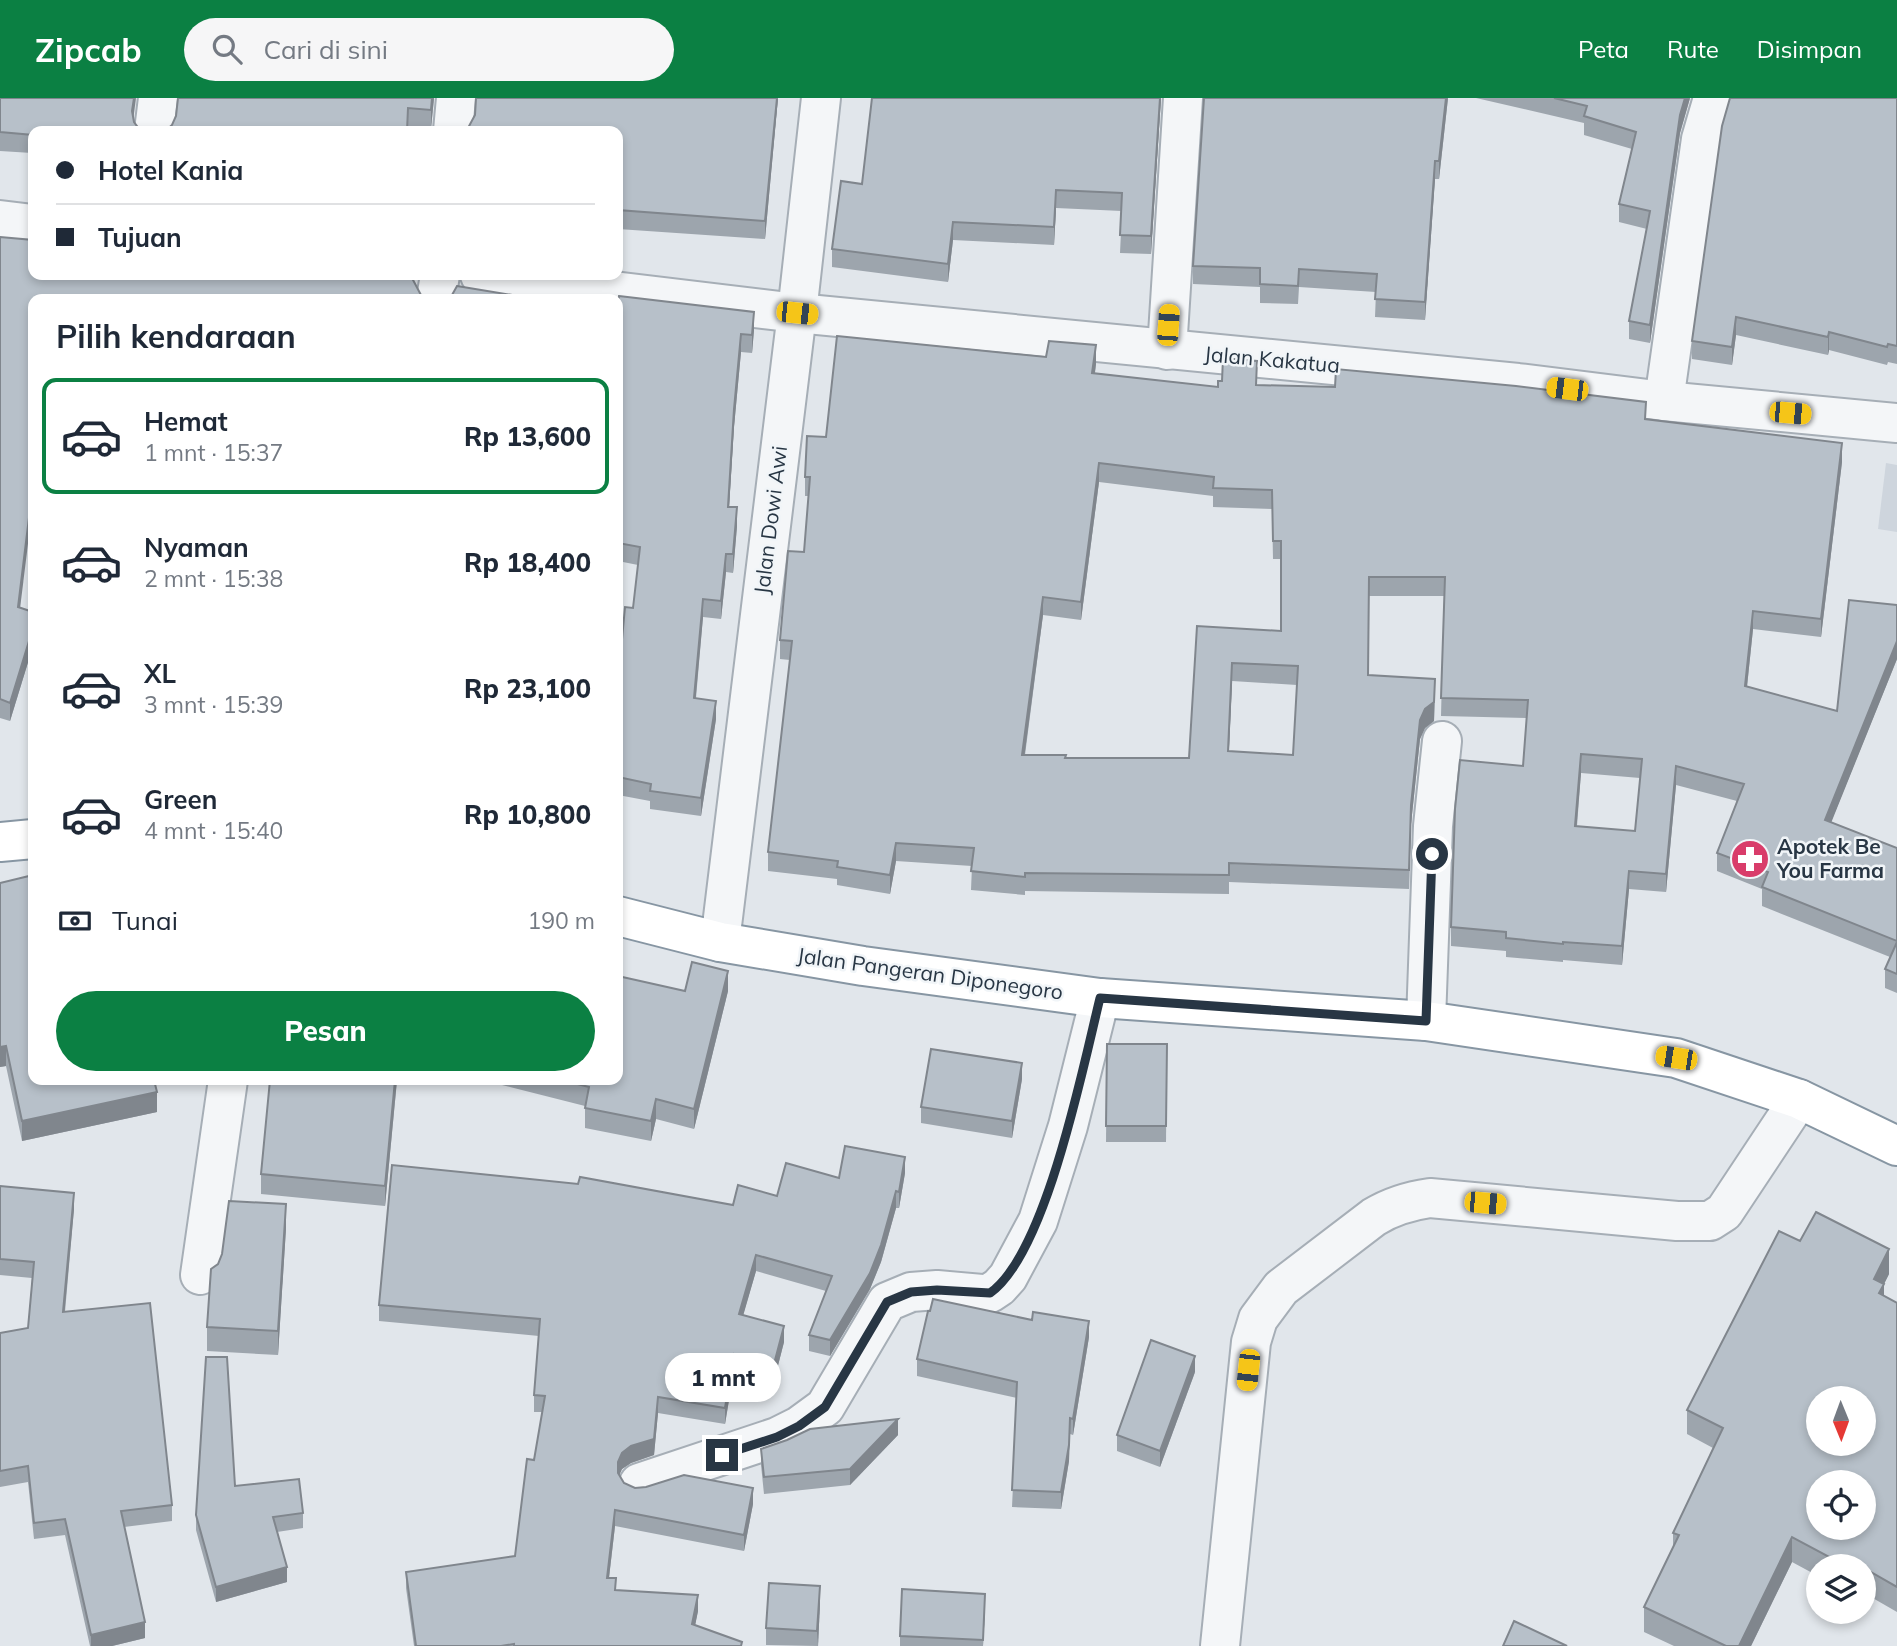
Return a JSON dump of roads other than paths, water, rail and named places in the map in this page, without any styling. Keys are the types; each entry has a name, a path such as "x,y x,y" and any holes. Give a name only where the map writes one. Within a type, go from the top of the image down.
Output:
{"highway":[{"path":"0,842 28,839"},
{"name":"Jalan Pangeran Diponegoro","path":"623,917 720,942 863,966 1100,998 1426,1021 1676,1058 1799,1098 1897,1146"}],"street":[{"path":"155,126 158,98"},
{"path":"453,126 456,98"},
{"name":"Jalan Dowi Awi","path":"720,942 821,98"},
{"path":"1167,350 1182,98"},
{"path":"1664,401 1701,139 1713,98"},
{"path":"0,220 28,223"},
{"name":"Jalan Kakatua","path":"523,280 797,313 1518,383 1664,401 1895,413"},
{"path":"1426,1021 1433,826 1442,741"},
{"path":"639,1483 777,1437 799,1426 825,1407 887,1302 911,1292 937,1290 982,1294 990,1293 999,1287 1008,1277 1038,1221 1068,1126 1100,998"},
{"path":"200,1275 227,1085"},
{"path":"1220,1646 1251,1342 1258,1319 1281,1288 1374,1217 1409,1201 1430,1198 1677,1221 1710,1221 1724,1212 1799,1098"}],"place":[{"name":"Apotek Be You Farma","path":"1750,859"}]}
